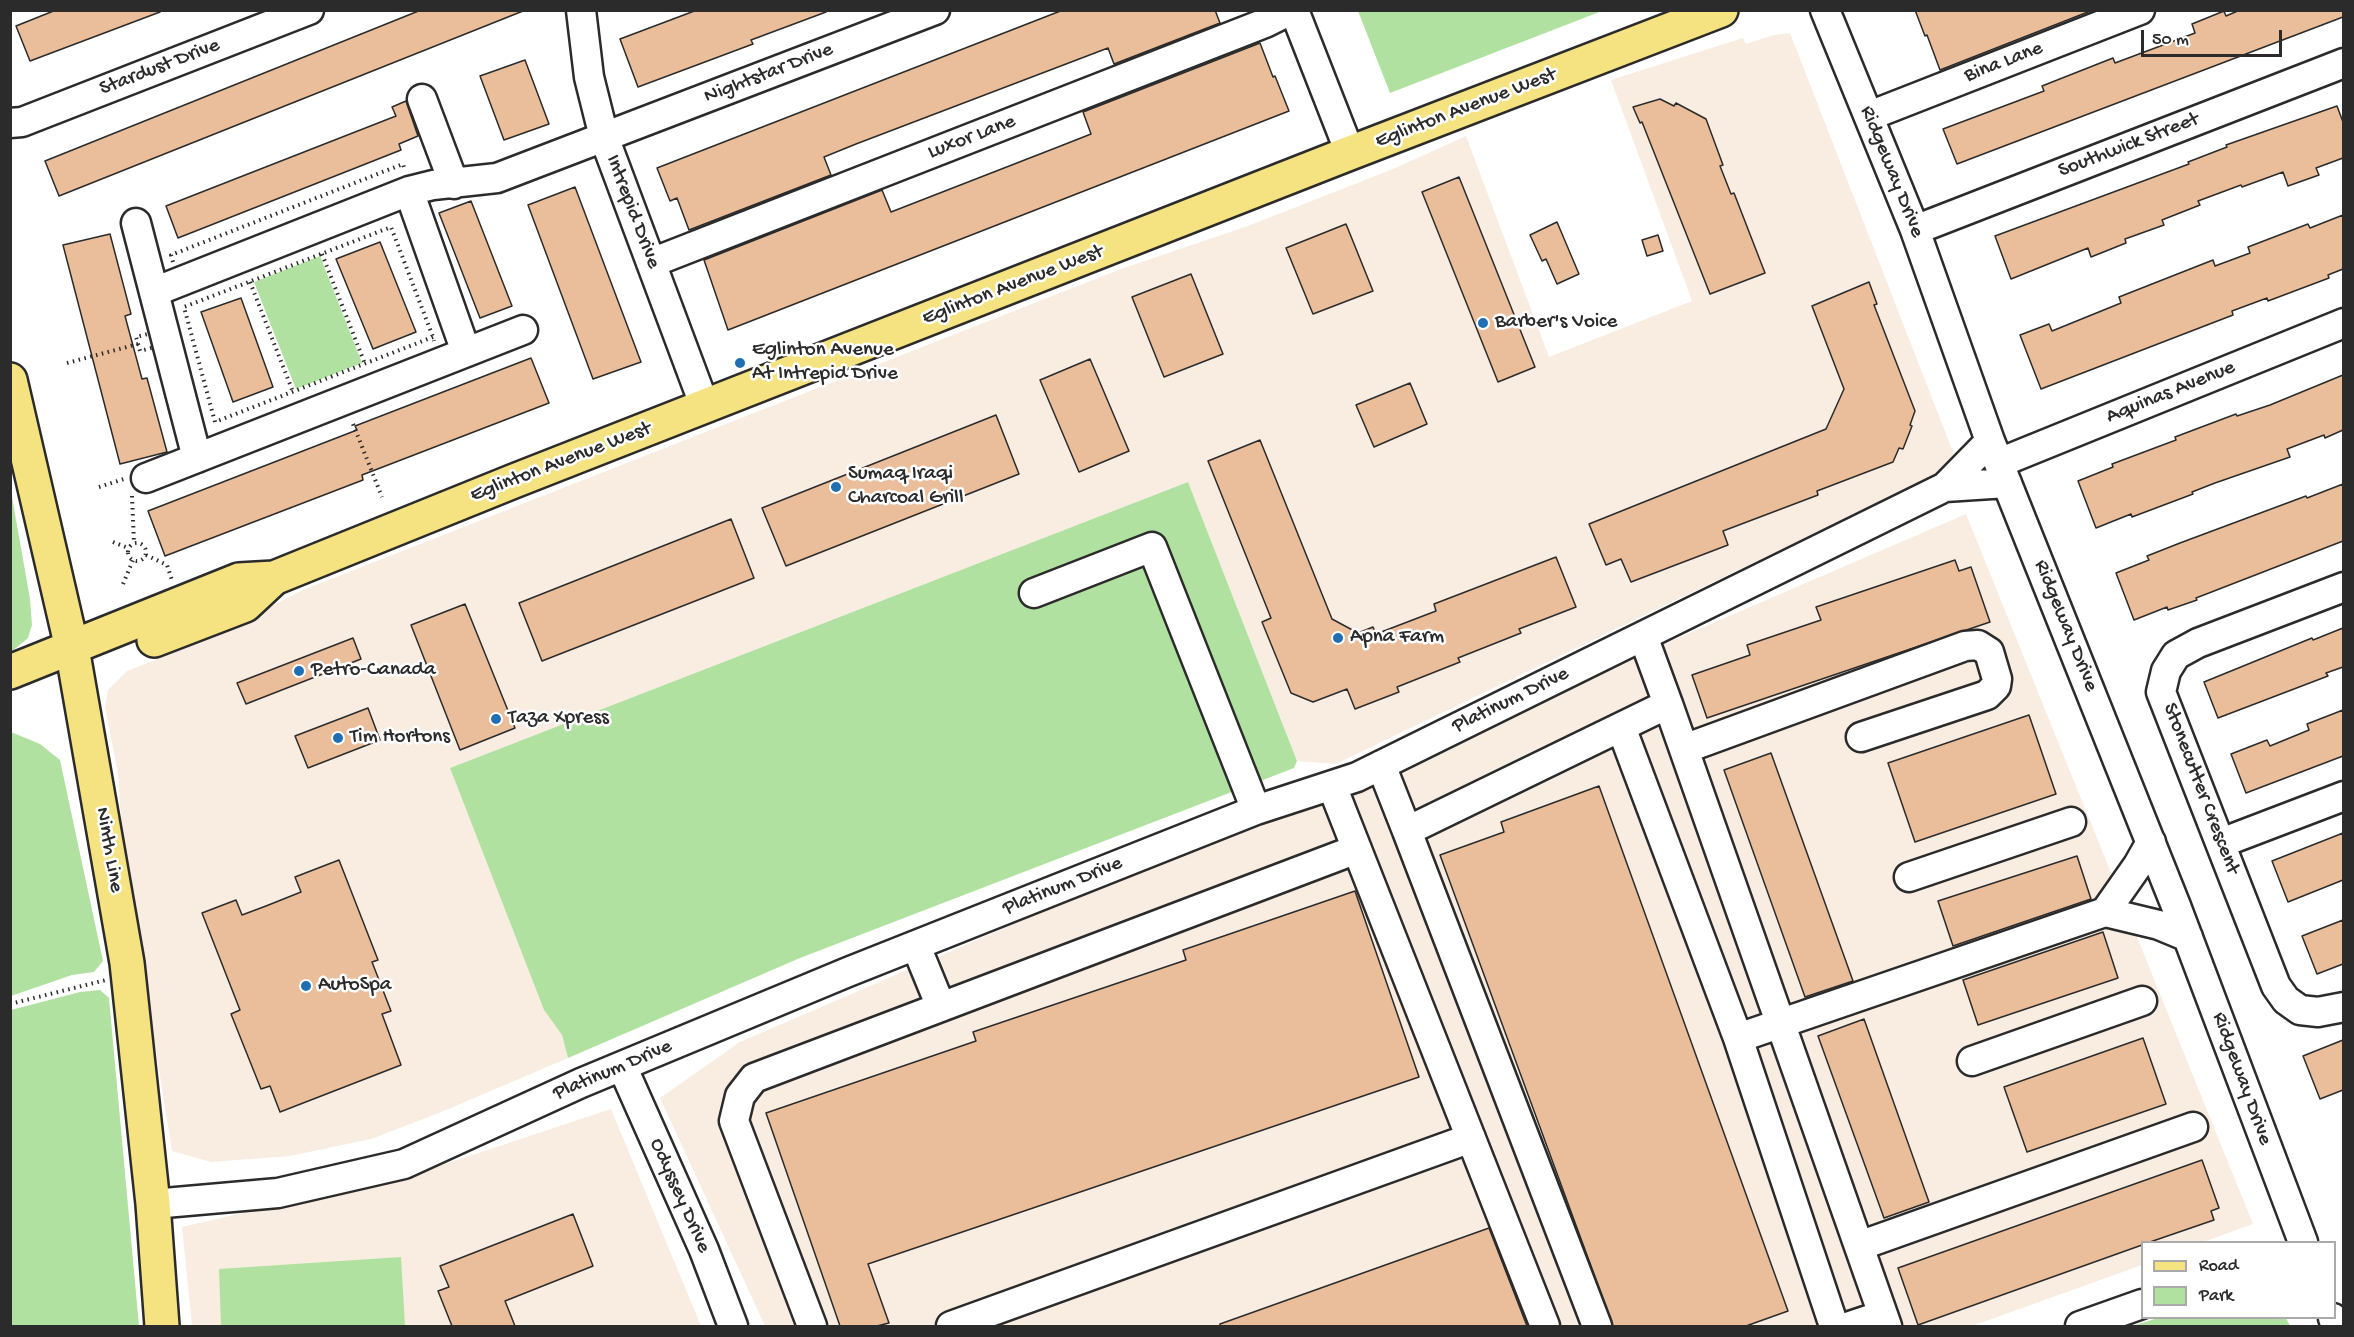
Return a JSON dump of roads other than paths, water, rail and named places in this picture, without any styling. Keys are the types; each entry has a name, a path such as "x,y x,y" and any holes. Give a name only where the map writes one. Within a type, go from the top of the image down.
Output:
{"main road":[{"name":"Eglinton Avenue West","path":"10,691 239,580 274,578 1350,153 1721,10"},
{"name":"Ninth Line","path":"10,380 74,659 128,975 153,1204 162,1326"},
{"name":"Eglinton Avenue West","path":"10,672 74,659"}],"street":[{"name":"Stardust Drive","path":"10,123 22,122 309,10"},
{"name":"Intrepid Drive","path":"581,10 590,76 604,138 705,407"},
{"name":"Nightstar Drive","path":"154,292 409,191 497,178 935,10"},
{"path":"1293,10 1350,153"},
{"name":"Luxor Lane","path":"651,263 1265,23 1293,10"},
{"name":"Ridgeway Drive","path":"1825,10 1915,230 1999,462 2151,842 2303,1241"},
{"name":"Bina Lane","path":"1869,116 2140,10"},
{"name":"Southwick Street","path":"1915,230 2343,63"},
{"path":"422,99 454,184"},
{"path":"409,191 453,340"},
{"path":"136,224 197,458"},
{"name":"Aquinas Avenue","path":"1999,462 2343,323"},
{"path":"139,483 453,340 524,330"},
{"name":"Platinum Drive","path":"1945,487 1999,462"},
{"name":"Platinum Drive","path":"153,1204 278,1193 404,1164 622,1066 1256,810 1332,786 1381,765 1999,462"},
{"path":"1034,593 1152,547 1256,810"},
{"name":"Stonecutter Crescent","path":"2343,587 2198,644 2176,655 2166,671 2161,692 2276,986 2286,1000 2300,1010 2318,1012 2343,1007"},
{"path":"1643,636 1885,1321 1850,1326"},
{"path":"1684,749 1965,646 1978,645 1989,652 1997,679 1996,686 1987,695 1860,737"},
{"path":"1407,831 1668,704"},
{"path":"1621,727 1738,1038 1834,1326"},
{"path":"1381,765 1598,1326"},
{"path":"1332,786 1545,1326"},
{"path":"2221,843 2343,796"},
{"path":"1909,877 2071,822"},
{"path":"2105,912 2151,842"},
{"path":"812,1326 734,1121 740,1096 754,1078 1357,849"},
{"path":"1738,1038 2105,912 2159,925 2188,937"},
{"path":"916,946 941,1007"},
{"path":"1972,1061 2142,1001"},
{"name":"Odyssey Drive","path":"622,1066 704,1250 734,1326"},
{"path":"1859,1246 2193,1127"},
{"path":"951,1326 1471,1138"},
{"path":"2080,1326 2141,1304"}],"place":[{"name":"Barber's Voice","path":"1483,323"},
{"name":"Eglinton Avenue At Intrepid Drive","path":"740,363"},
{"name":"Sumaq Iraqi Charcoal Grill","path":"836,487"},
{"name":"Apna Farm","path":"1338,638"},
{"name":"Petro-Canada","path":"299,671"},
{"name":"Taza Xpress","path":"496,719"},
{"name":"Tim Hortons","path":"338,738"},
{"name":"AutoSpa","path":"306,986"}]}
